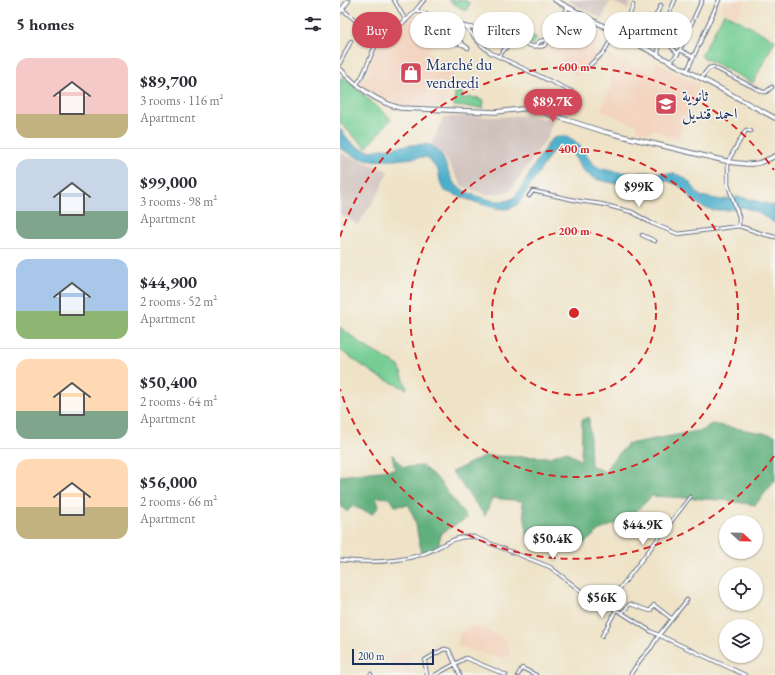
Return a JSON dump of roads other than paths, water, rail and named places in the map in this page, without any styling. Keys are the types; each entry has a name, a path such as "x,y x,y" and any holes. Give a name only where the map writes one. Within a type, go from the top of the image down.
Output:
{"main road":[{"path":"555,0 604,26"},
{"path":"342,9 346,1"},
{"path":"645,48 775,118"},
{"path":"340,69 357,84 384,102 400,108 496,112 530,108 605,132 728,161 750,165 758,164 775,156"}],"street":[{"path":"394,0 406,21"},
{"path":"357,84 362,77 373,51 381,37 386,32 406,21 424,0"},
{"path":"670,12 675,0"},
{"path":"670,62 678,54 702,0"},
{"path":"687,71 719,0"},
{"path":"631,12 633,5"},
{"path":"658,12 661,5"},
{"path":"565,12 568,7"},
{"path":"342,9 352,17"},
{"path":"416,10 421,12"},
{"path":"466,27 473,28"},
{"path":"466,27 481,45 499,56 573,92"},
{"path":"499,56 509,44 515,40 533,47 542,46"},
{"path":"340,63 351,41"},
{"path":"535,46 542,42"},
{"path":"590,65 606,48"},
{"path":"658,48 658,55"},
{"path":"671,48 678,54"},
{"path":"680,50 694,57"},
{"path":"701,78 709,68 713,67 763,92 766,92 772,87"},
{"path":"739,226 739,217 729,190 728,161 746,130 751,131"},
{"path":"530,196 532,191 579,202 601,204 632,212 650,223 678,234 739,226 757,233 775,237"},
{"path":"642,235 655,241"},
{"path":"608,605 690,496"},
{"path":"340,560 377,562 392,561 430,552 463,536 474,537 550,567 582,592 608,605 659,635 745,675"},
{"path":"630,675 643,655 652,648 659,635 687,600"},
{"path":"622,613 630,604 648,611 650,611 654,605 672,619"},
{"path":"602,636 616,610"},
{"path":"428,675 424,664 425,660 444,649 449,650 460,675"},
{"path":"435,675 466,658 506,675"},
{"path":"518,675 522,668 536,675"}],"water":[{"path":"340,129 349,140 364,150 370,151 411,145 430,145 436,148 440,153 452,180 456,185 464,191 476,196 498,201 508,200 517,194 549,142 552,139 562,136 575,141 592,162 603,169 618,172 656,172 677,174 688,181 700,196 722,200 737,197 745,198 775,206 775,223 755,211 743,207 727,210 712,210 701,206 690,198 678,185 668,181 654,180 622,185 595,179 583,171 572,153 568,150 557,148 552,152 518,204 508,209 491,207 445,191 441,185 438,170 427,157 378,161 363,159 351,154 340,148"}],"place":[{"name":"Marché du vendredi","path":"411,73"},
{"name":"ثانوية احمد قنديل","path":"666,104"}]}
